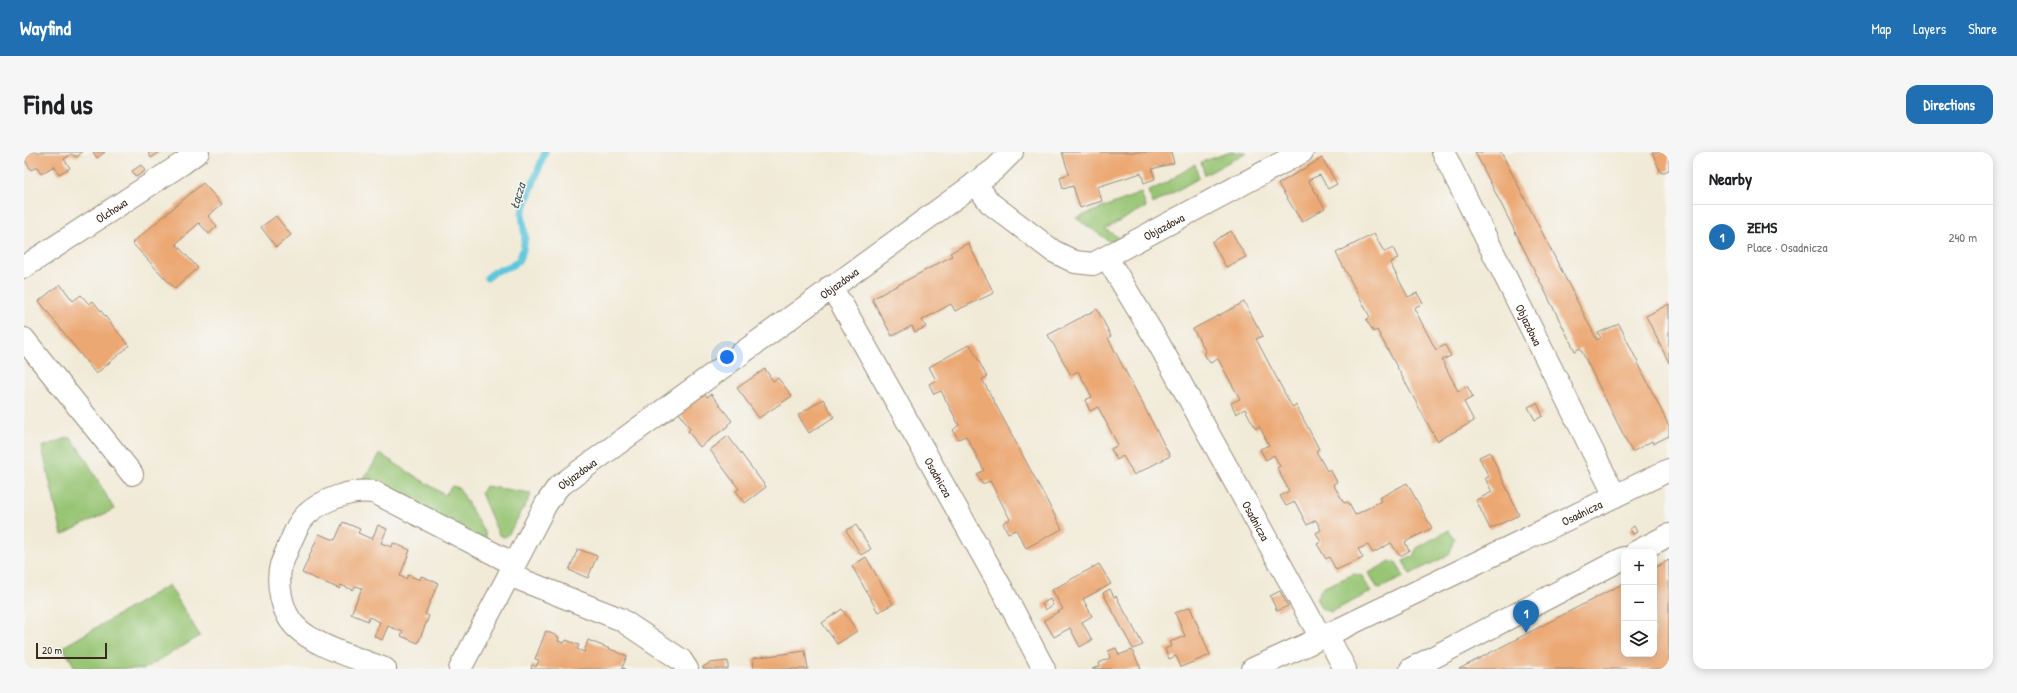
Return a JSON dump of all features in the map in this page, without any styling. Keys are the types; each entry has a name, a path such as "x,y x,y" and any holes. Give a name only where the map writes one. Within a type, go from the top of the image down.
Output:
{"street":[{"name":"Olchowa","path":"24,267 198,152"},
{"path":"975,183 995,169 1012,152"},
{"name":"Objazdowa","path":"460,669 546,504 558,487 830,287 975,183 990,203 1053,251 1075,262 1093,264 1107,258 1302,152"},
{"name":"Objazdowa","path":"1443,152 1615,496"},
{"name":"Osadnicza","path":"1107,258 1159,344 1324,637"},
{"name":"Osadnicza","path":"830,287 841,303 1004,593 1044,669"},
{"path":"24,339 132,474"},
{"name":"Osadnicza","path":"1252,669 1324,637 1669,470"},
{"path":"385,669 313,639 294,625 288,616 283,602 281,567 297,526 306,515 318,506 347,494 362,490 374,492 511,569 620,619 681,660 687,669"},
{"path":"1642,549 1669,535"},
{"path":"1411,669 1621,560"},
{"path":"1324,637 1344,669"}],"green space":[{"path":"1231,152 1247,152 1205,175 1201,162"},
{"path":"1195,164 1199,178 1153,204 1148,191 1166,183"},
{"path":"1141,193 1146,207 1105,229 1121,239 1112,243 1076,218"},
{"path":"70,437 84,456 114,509 62,535 42,447"},
{"path":"380,454 445,495 452,486 459,488 485,533 487,541 360,484"},
{"path":"485,486 531,493 508,535 504,537 499,535 481,493"},
{"path":"1449,530 1454,539 1449,555 1410,574 1403,561 1413,556 1417,548"},
{"path":"1390,561 1397,564 1404,577 1378,589 1369,573"},
{"path":"1354,574 1362,576 1371,592 1331,612 1321,608 1316,598 1322,588"},
{"path":"169,585 200,636 144,669 76,669 63,647"}],"building":[{"path":"24,152 82,152 77,157 71,154 64,159 70,168 59,174 54,166 41,174 37,167 31,170 24,159"},
{"path":"93,152 105,152 97,158"},
{"path":"148,152 160,152 151,158"},
{"path":"1062,152 1171,152 1174,163 1152,169 1155,179 1144,183 1141,173 1097,187 1102,201 1080,208 1073,186 1063,189 1060,177 1069,174"},
{"path":"1475,152 1501,152 1597,340 1601,338 1598,333 1619,324 1669,426 1669,436 1653,444 1652,441 1632,452 1580,348 1575,351"},
{"path":"1652,152 1669,152 1669,170 1661,173"},
{"path":"1322,158 1337,184 1328,189 1320,175 1308,180 1325,208 1302,222 1278,184"},
{"path":"141,165 145,171 136,177 132,171"},
{"path":"203,183 222,204 208,216 217,226 209,234 199,223 176,244 198,268 175,289 132,243"},
{"path":"276,216 291,235 276,247 261,227"},
{"path":"1231,231 1246,257 1226,267 1212,242"},
{"path":"1374,234 1384,252 1393,248 1398,258 1390,263 1408,297 1417,293 1423,303 1414,308 1436,350 1445,345 1451,356 1442,360 1458,391 1467,386 1473,397 1464,402 1474,421 1437,441 1377,330 1374,332 1366,320 1370,317 1336,253"},
{"path":"968,243 994,293 955,311 951,304 922,320 926,327 915,332 912,326 892,336 872,299 952,256 950,253"},
{"path":"60,284 73,301 81,295 89,304 93,301 129,346 96,374 39,301"},
{"path":"1244,302 1263,336 1256,339 1292,407 1296,405 1319,449 1316,451 1327,471 1330,469 1337,482 1333,484 1344,503 1348,502 1355,515 1381,501 1379,498 1407,483 1432,528 1405,542 1409,551 1400,556 1391,543 1373,553 1368,545 1358,549 1363,558 1336,570 1329,557 1326,559 1317,544 1321,542 1316,533 1321,530 1316,520 1307,525 1295,502 1286,506 1280,496 1289,491 1277,468 1280,466 1274,455 1266,460 1260,449 1269,445 1259,426 1256,429 1245,409 1236,414 1231,403 1240,399 1218,359 1210,363 1204,354 1206,352 1193,329"},
{"path":"1669,304 1669,363 1646,316"},
{"path":"1097,309 1111,336 1108,338 1170,456 1134,475 1123,456 1117,460 1111,449 1118,445 1098,407 1090,411 1085,400 1092,397 1078,371 1071,375 1048,335"},
{"path":"970,344 987,377 982,379 1062,529 1026,548 1016,530 1008,533 1003,523 1010,519 990,481 982,484 977,474 984,470 966,436 958,439 953,430 959,425 941,391 934,394 929,384 936,380 929,367"},
{"path":"765,369 773,381 778,378 792,396 759,418 737,388"},
{"path":"703,392 707,397 711,394 732,421 727,425 728,426 700,447 688,431 690,429 678,411"},
{"path":"823,399 834,417 809,433 798,415"},
{"path":"1537,403 1543,416 1535,420 1528,407"},
{"path":"728,436 766,487 745,503 736,491 739,489 710,450"},
{"path":"1490,452 1519,515 1490,529 1476,500 1492,492 1485,478 1489,477 1479,457"},
{"path":"343,522 360,529 358,533 372,539 378,525 387,529 381,543 392,547 393,543 410,550 400,576 406,579 408,575 420,580 421,576 438,583 425,614 429,616 418,643 401,636 403,632 388,626 382,640 374,636 380,622 369,617 368,621 351,614 362,588 356,586 353,590 341,585 340,589 302,573 319,534 335,540"},
{"path":"856,525 871,549 861,555 846,530"},
{"path":"1634,526 1637,532 1633,534 1630,529"},
{"path":"578,549 597,556 588,578 569,570"},
{"path":"866,557 893,604 878,612 852,566"},
{"path":"1669,560 1669,669 1459,669 1621,585 1621,657 1657,657 1657,566"},
{"path":"1099,564 1111,584 1083,599 1092,616 1082,622 1092,640 1080,647 1070,628 1054,637 1044,620 1063,609 1052,590"},
{"path":"1110,589 1114,597 1116,596 1143,645 1133,649 1103,593"},
{"path":"1280,591 1288,606 1277,611 1270,596"},
{"path":"1050,599 1053,605 1045,610 1042,604"},
{"path":"1190,607 1210,655 1181,667 1176,656 1169,659 1165,649 1172,646 1170,642 1185,636 1175,613"},
{"path":"842,609 857,631 837,644 822,623"},
{"path":"546,631 559,637 558,641 564,643 566,640 579,645 577,649 584,652 588,640 627,656 622,668 626,669 531,669 532,665 536,667 539,660 535,659"},
{"path":"1116,648 1119,655 1132,650 1141,669 1092,669 1100,666 1099,663 1110,658 1108,651"},
{"path":"805,651 808,669 754,669 753,658"},
{"path":"728,661 728,669 703,669 703,667 710,663"}],"waterway":[{"name":"Łącza","path":"487,278 494,272 513,265 519,260 523,250 525,237 522,213 545,152"}],"place":[{"name":"ZEMS","path":"1526,633"}]}
